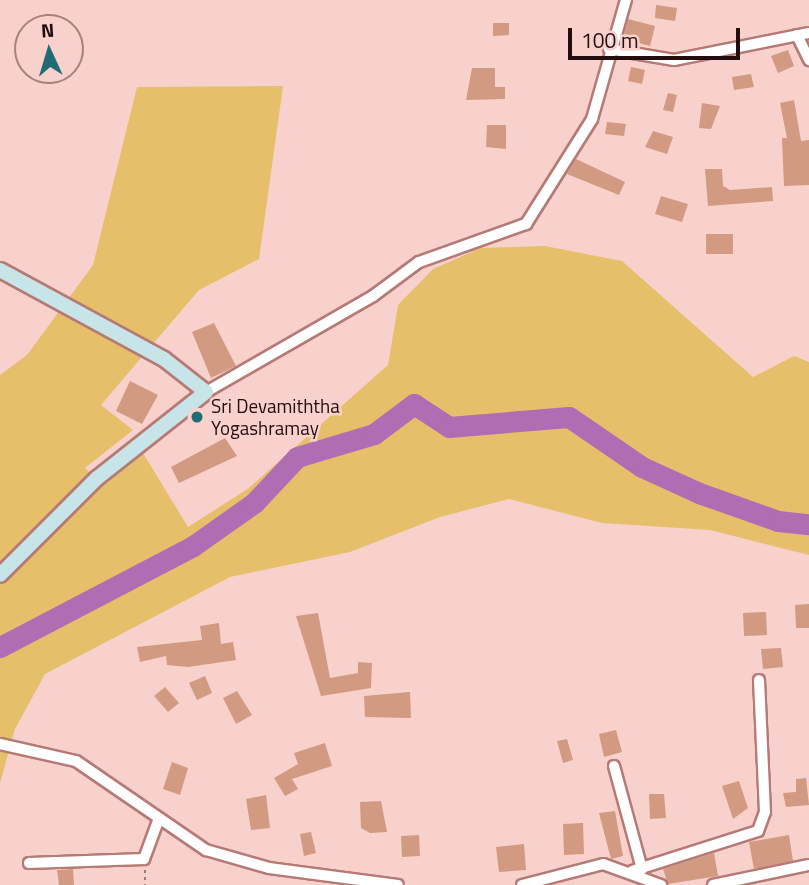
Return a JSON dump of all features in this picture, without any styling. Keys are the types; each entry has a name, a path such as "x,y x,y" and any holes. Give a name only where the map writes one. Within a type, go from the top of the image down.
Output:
{"street":[{"path":"0,575 96,478 206,391 373,296 419,262 527,224 592,119 609,49 626,0"},
{"path":"609,49 674,60 809,33"},
{"path":"797,35 809,60"},
{"path":"0,270 164,359 206,391"},
{"path":"522,885 580,866 637,870 758,831 765,812 759,680"},
{"path":"0,744 76,761 158,821 206,850 269,868 398,885"},
{"path":"614,766 637,870 661,885"},
{"path":"29,863 144,859 158,821"},
{"path":"713,885 809,865"}],"path":[{"path":"144,859 145,885"}],"shaded area":[{"path":"283,86 259,259 199,290 101,405 133,430 85,468 104,485 143,453 188,527 249,488 388,365 398,305 433,269 481,248 545,246 622,261 753,377 794,356 809,362 809,555 710,530 602,523 509,499 440,517 350,552 230,577 45,674 15,729 0,783 0,375 27,355 93,265 137,87"}],"building":[{"path":"656,5 677,8 675,21 655,18"},
{"path":"628,19 655,26 650,46 623,39"},
{"path":"493,23 509,23 509,35 493,36"},
{"path":"788,50 794,66 778,73 771,56"},
{"path":"631,67 645,70 642,84 628,81"},
{"path":"472,68 495,68 495,87 505,87 505,99 466,100"},
{"path":"751,74 754,87 734,90 732,77"},
{"path":"668,93 677,95 673,112 663,110"},
{"path":"794,100 801,141 809,140 809,185 784,186 782,138 787,138 780,103"},
{"path":"702,103 720,106 711,129 699,128"},
{"path":"607,122 626,124 624,136 605,134"},
{"path":"487,125 506,125 506,149 486,147"},
{"path":"653,131 673,137 667,154 645,147"},
{"path":"576,159 625,182 619,195 567,174"},
{"path":"705,169 722,169 723,186 730,190 772,187 773,201 708,206"},
{"path":"661,196 688,204 682,222 655,214"},
{"path":"706,234 733,234 733,254 706,254"},
{"path":"214,323 236,366 211,378 192,332"},
{"path":"130,381 158,395 142,424 116,411"},
{"path":"225,438 237,456 179,483 171,467"},
{"path":"809,604 809,628 796,628 795,605"},
{"path":"766,612 767,635 744,636 743,613"},
{"path":"318,613 330,678 358,673 358,662 372,663 371,688 321,696 296,616"},
{"path":"219,623 221,644 233,642 236,660 188,667 167,665 166,656 140,662 137,647 202,640 200,626"},
{"path":"781,648 783,667 763,669 761,649"},
{"path":"205,676 212,693 197,700 189,683"},
{"path":"165,687 179,703 168,712 154,696"},
{"path":"237,691 252,715 236,724 223,698"},
{"path":"410,692 411,718 365,717 364,696"},
{"path":"616,730 622,752 604,757 599,734"},
{"path":"567,739 573,760 563,763 557,741"},
{"path":"325,743 332,766 292,779 298,789 285,796 274,778 298,764 294,753"},
{"path":"172,762 188,768 180,795 163,789"},
{"path":"806,778 809,805 786,807 783,793 796,792 796,779"},
{"path":"739,781 748,808 733,819 722,786"},
{"path":"649,794 664,794 666,818 650,819"},
{"path":"266,795 270,828 251,830 246,799"},
{"path":"381,801 387,832 370,833 361,828 360,802"},
{"path":"615,811 623,856 611,859 599,813"},
{"path":"583,823 584,854 564,855 563,824"},
{"path":"311,832 316,853 304,856 300,834"},
{"path":"419,835 420,856 402,857 401,836"},
{"path":"789,835 793,861 754,869 749,842"},
{"path":"524,844 526,870 499,872 496,847"},
{"path":"714,853 718,876 668,884 663,869"},
{"path":"73,869 74,885 59,885 57,870"}],"waterway":[{"path":"0,647 193,546 254,503 297,457 374,434 414,404 449,427 569,417 642,467 699,493 778,521 809,524"}],"place":[{"name":"Sri Devamiththa Yogashramay","path":"197,417"}]}
